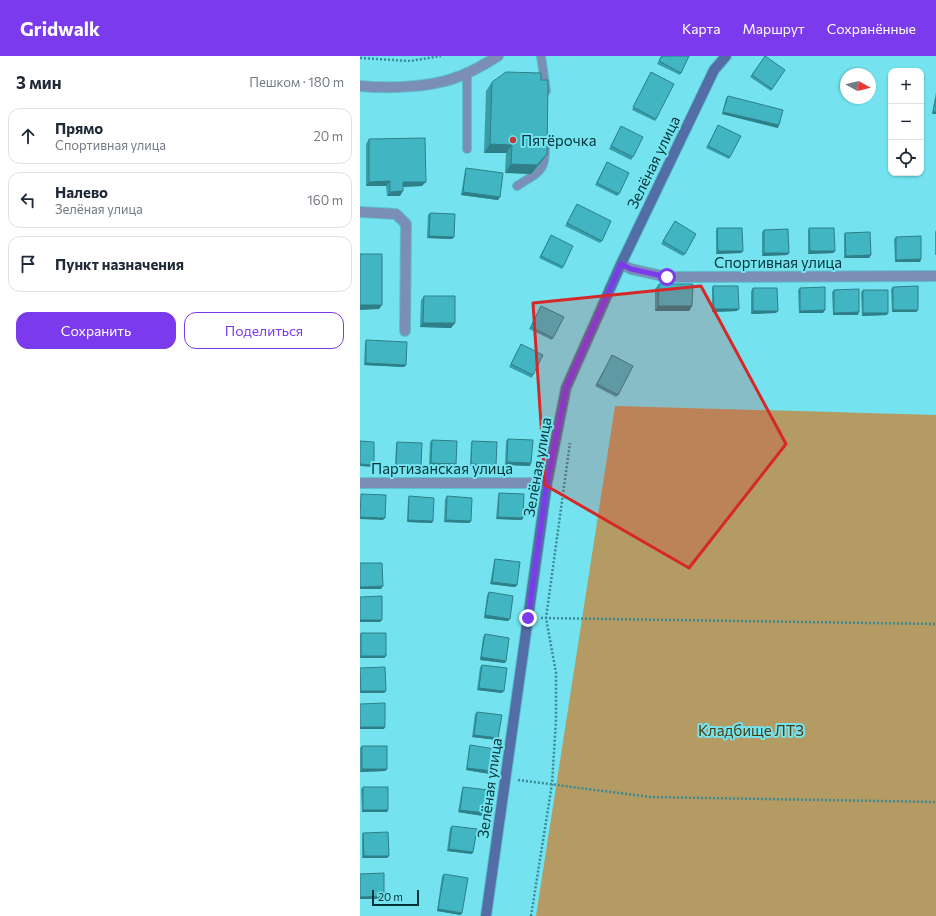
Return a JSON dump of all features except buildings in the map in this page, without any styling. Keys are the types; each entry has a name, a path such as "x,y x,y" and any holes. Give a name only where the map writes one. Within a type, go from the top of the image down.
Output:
{"street":[{"path":"360,86 412,86 451,80 498,56"},
{"name":"Зелёная улица","path":"486,916 547,483 566,388 621,264 714,70 726,56"},
{"path":"360,212 396,214 406,224 405,331"},
{"name":"Спортивная улица","path":"621,264 631,269 667,277 936,276"},
{"name":"Партизанская улица","path":"360,483 547,483"}],"lane":[{"path":"541,56 546,83 546,98"},
{"path":"467,72 468,149"},
{"path":"517,186 543,168 546,162 545,134"}],"path":[{"path":"360,58 410,61 442,56"},
{"path":"531,916 552,784 556,720 556,674 546,618 570,436"},
{"path":"528,618 936,624"},
{"path":"506,778 650,797 936,802"}],"highlighted area":[{"path":"701,286 786,444 689,568 545,485 533,303"}],"green space":[{"name":"Кладбище ЛТЗ","path":"615,406 936,415 936,916 536,916"}],"place":[{"name":"Пятёрочка","path":"513,140"}],"route":[{"path":"528,618 547,483 566,388 621,264 631,269 667,277"}]}
